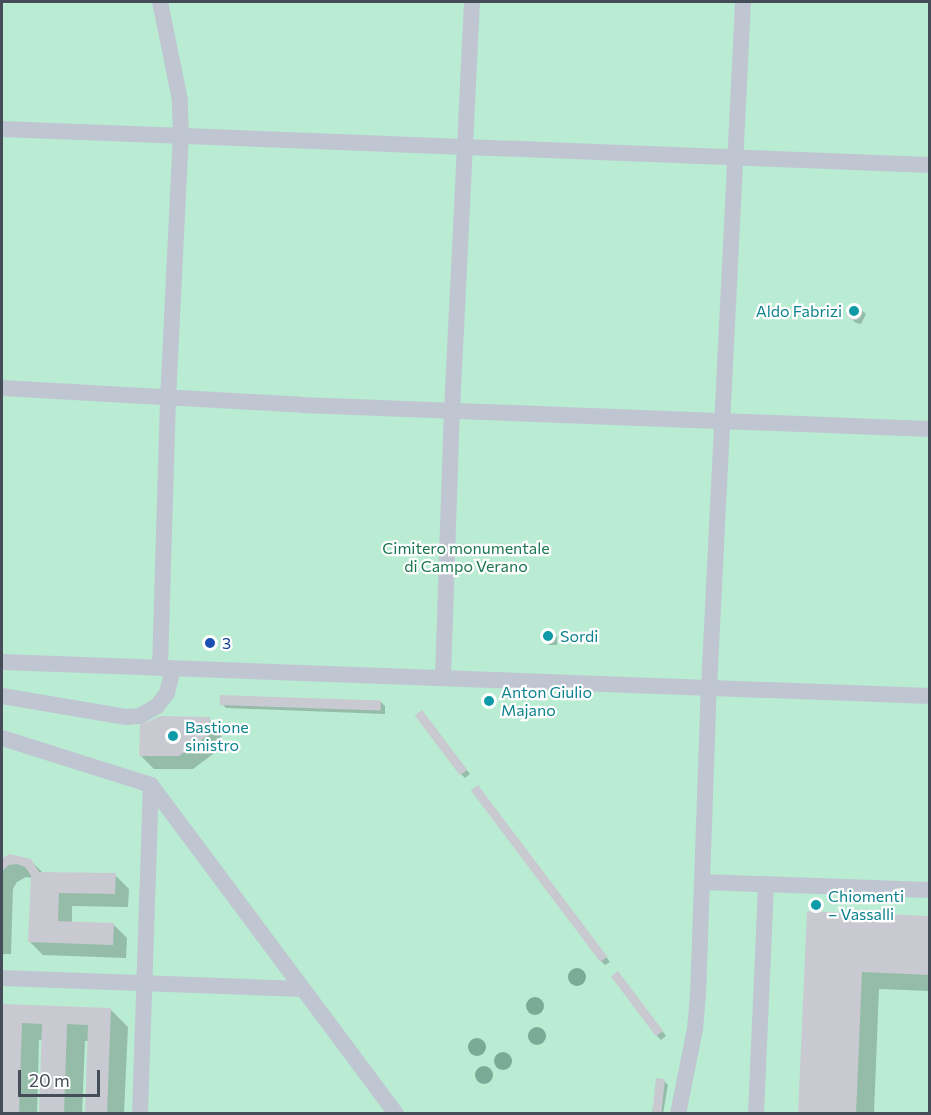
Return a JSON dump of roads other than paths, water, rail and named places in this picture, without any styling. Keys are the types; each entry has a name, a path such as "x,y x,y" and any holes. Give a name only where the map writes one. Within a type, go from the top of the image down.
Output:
{"lane":[{"path":"2,696 126,717 140,716 157,706 167,693 168,399 181,135 180,100 160,2"},
{"path":"443,678 452,411 472,2"},
{"path":"678,1113 695,1029 709,688 743,2"},
{"path":"2,129 930,165"},
{"path":"2,388 168,399 930,429"},
{"path":"2,662 930,696"},
{"path":"2,738 151,785 396,1113"},
{"path":"140,1113 151,785"},
{"path":"702,882 930,890"},
{"path":"756,1113 766,885"},
{"path":"2,978 302,989"}],"place":[{"name":"Aldo Fabrizi","path":"854,311"},
{"name":"Sordi","path":"548,636"},
{"name":"3","path":"210,643"},
{"name":"Anton Giulio Majano","path":"489,701"},
{"name":"Bastione sinistro","path":"173,736"},
{"name":"Chiomenti – Vassalli","path":"816,905"}],"park label":[{"name":"Cimitero monumentale di Campo Verano","path":"466,557"}]}
